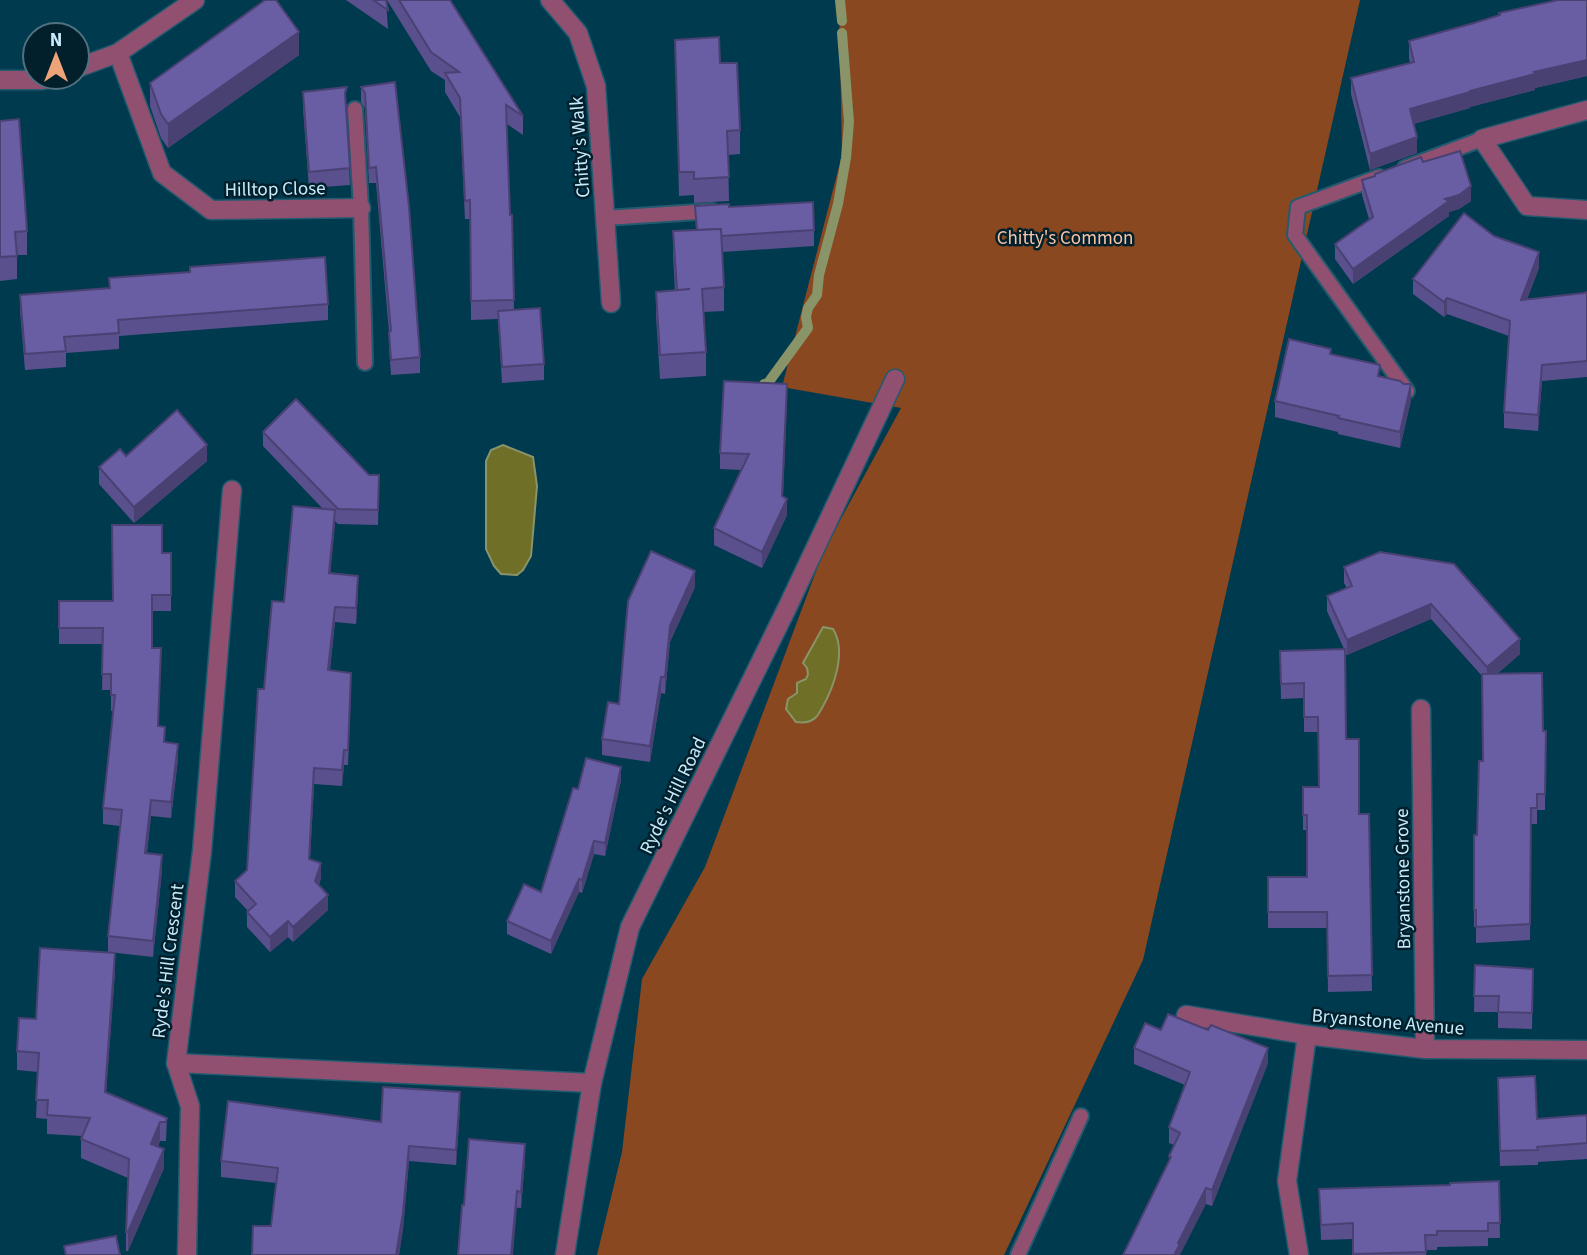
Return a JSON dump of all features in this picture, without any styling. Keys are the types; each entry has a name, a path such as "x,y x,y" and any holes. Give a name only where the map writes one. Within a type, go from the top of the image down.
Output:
{"street":[{"path":"91,63 118,53 195,0"},
{"name":"Chitty's Walk","path":"550,0 578,33 596,86 611,303"},
{"name":"Hilltop Close","path":"118,53 162,173 211,210 361,208"},
{"path":"0,80 21,80"},
{"path":"1587,110 1482,139 1527,206 1587,210"},
{"name":"Ryde's Hill Road","path":"565,1255 592,1083 630,927 794,593 895,379"},
{"name":"Ryde's Hill Crescent","path":"232,490 202,852 176,1063 592,1083"},
{"name":"Bryanstone Grove","path":"1421,709 1425,1049"},
{"name":"Bryanstone Avenue","path":"1186,1015 1307,1035 1425,1049 1587,1050"},
{"path":"1299,1255 1287,1181 1307,1035"},
{"path":"176,1063 190,1106 187,1255"}],"lane":[{"path":"355,109 361,208 365,363"},
{"path":"1406,391 1295,235 1297,207 1482,139"},
{"path":"605,218 729,210"},
{"path":"1018,1255 1081,1116"}],"green space":[{"name":"Chitty's Common","path":"839,0 1360,0 1143,960 1004,1255 597,1255 622,1152 642,979 705,867 824,550 901,408 782,387 842,155"}],"shaded area":[{"path":"503,445 533,457 537,486 531,556 517,575 501,574 486,549 486,461 491,450"},
{"path":"823,627 833,629 837,638 839,658 834,680 817,717 796,722 786,709 788,699 797,693 797,683 806,679 807,668 803,663"}],"building":[{"path":"265,0 276,0 299,32 168,124 161,114 150,83"},
{"path":"373,0 386,0 388,10"},
{"path":"399,0 450,0 523,116 506,105 514,300 471,301 470,200 465,201 460,98 445,73 459,72 431,52"},
{"path":"1558,0 1587,0 1587,60 1534,72 1535,74 1410,109 1417,137 1370,154 1351,78 1414,62 1409,41 1500,15 1499,13"},
{"path":"719,37 720,63 737,63 740,130 727,131 729,177 694,179 694,172 679,172 675,40"},
{"path":"395,82 409,207 420,357 391,360 391,331 376,167 369,168 365,93 361,87"},
{"path":"347,87 345,93 350,168 309,172 303,92"},
{"path":"19,119 27,231 15,232 17,256 0,257 0,121"},
{"path":"1460,151 1471,186 1459,195 1445,199 1449,201 1353,269 1335,244 1373,217 1362,180 1421,157 1423,162"},
{"path":"813,202 814,230 721,236 721,229 697,230 695,206 729,204 729,207"},
{"path":"1464,213 1494,236 1539,252 1521,300 1587,292 1587,361 1542,365 1538,415 1504,412 1510,321 1447,298 1444,302 1413,279"},
{"path":"721,229 724,287 702,289 706,352 660,355 656,292 690,289 677,290 673,231"},
{"path":"325,257 328,304 118,320 119,333 64,337 66,351 25,354 20,295 110,288 109,278 190,272 190,267"},
{"path":"540,308 544,364 502,367 498,311"},
{"path":"1289,339 1331,349 1330,354 1380,365 1378,376 1411,384 1400,432 1275,401"},
{"path":"724,381 787,384 782,496 787,499 762,552 714,528 749,454 720,453"},
{"path":"296,399 369,475 379,475 378,510 338,509 263,432"},
{"path":"177,410 207,445 134,507 99,467 120,449 126,456"},
{"path":"293,506 335,510 329,573 358,576 356,608 335,607 328,670 351,673 348,750 344,750 342,770 314,768 309,859 321,863 315,881 328,895 293,927 288,921 270,937 247,912 256,904 235,881 247,870 258,689 264,689 272,601 284,602"},
{"path":"112,525 162,525 162,553 171,553 171,595 152,595 152,648 161,648 158,726 165,727 164,742 178,744 171,802 151,800 145,853 162,855 153,941 108,936 122,810 103,808 115,695 111,695 111,674 102,674 103,628 59,628 59,601 113,601"},
{"path":"651,551 695,571 670,626 665,677 661,677 650,746 602,739 608,702 619,704 628,601"},
{"path":"1380,552 1454,564 1520,639 1487,667 1431,604 1347,640 1327,596 1352,586 1344,567"},
{"path":"1345,649 1346,739 1359,739 1359,814 1369,814 1372,975 1328,976 1327,912 1268,912 1268,877 1307,877 1307,815 1303,815 1303,787 1319,787 1318,717 1304,717 1304,683 1281,684 1280,651"},
{"path":"1542,673 1543,731 1546,731 1545,794 1537,794 1537,808 1531,808 1530,924 1476,927 1474,835 1477,835 1479,761 1483,761 1482,674"},
{"path":"586,758 621,767 605,843 594,841 582,880 579,879 551,941 507,921 524,884 541,892 573,788 578,789"},
{"path":"40,948 115,953 105,1092 167,1118 166,1122 160,1122 151,1144 164,1149 128,1232 129,1159 81,1139 90,1118 47,1115 48,1100 36,1100 39,1053 17,1051 19,1018 36,1019"},
{"path":"1475,965 1533,969 1532,1013 1498,1012 1499,996 1474,996"},
{"path":"1168,1014 1208,1030 1211,1025 1268,1048 1212,1190 1206,1188 1174,1255 1123,1255 1180,1133 1169,1127 1190,1072 1134,1048 1145,1023 1161,1030"},
{"path":"1535,1076 1537,1119 1587,1115 1587,1143 1537,1147 1538,1150 1500,1151 1498,1078"},
{"path":"383,1087 460,1092 456,1150 409,1146 396,1255 252,1255 253,1226 271,1226 278,1168 221,1161 228,1101 381,1122"},
{"path":"469,1139 525,1144 511,1255 458,1255"},
{"path":"1499,1181 1500,1223 1488,1223 1488,1231 1437,1231 1437,1235 1425,1235 1426,1252 1353,1254 1353,1223 1321,1225 1319,1189"},
{"path":"116,1236 120,1255 66,1255 64,1246"}],"waterway":[{"path":"840,0 842,21"},
{"path":"764,384 768,383 808,328 808,308 817,295 819,275 838,204 849,122 842,33"}]}
